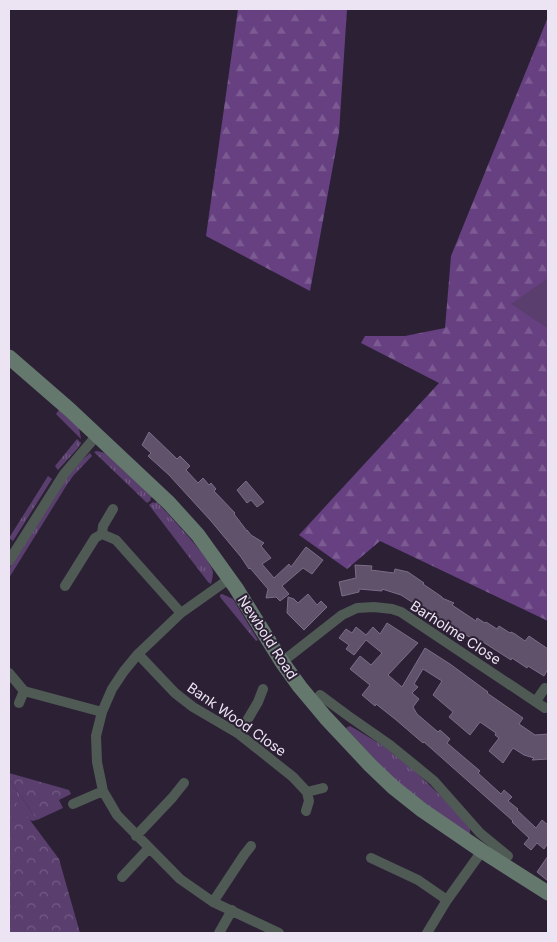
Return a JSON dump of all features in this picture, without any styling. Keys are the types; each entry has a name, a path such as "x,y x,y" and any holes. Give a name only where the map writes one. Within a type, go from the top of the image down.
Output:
{"main road":[{"name":"Newbold Road","path":"9,357 96,434 169,503 198,536 300,687 370,765 393,787 422,810 548,893"}],"street":[{"path":"9,561 64,474 96,434"},
{"path":"102,534 103,526 113,509"},
{"path":"102,534 116,540 181,613"},
{"path":"65,586 95,538 102,534"},
{"path":"228,579 181,613 138,654 124,671 112,689 102,712 96,736 97,762 103,791 117,815 180,879 213,902 279,933"},
{"name":"Barholme Close","path":"282,662 342,616 357,608 374,606 392,609 401,612 545,708"},
{"name":"Bank Wood Close","path":"138,654 175,693 193,707 239,734 293,776 307,792"},
{"path":"10,673 24,691 102,712"},
{"path":"536,701 545,688"},
{"path":"239,734 258,702 263,689"},
{"path":"19,704 24,691"},
{"path":"320,695 390,745 434,781 480,833 508,856"},
{"path":"136,836 184,783"},
{"path":"306,811 309,801 307,792 323,788"},
{"path":"73,804 103,791"},
{"path":"213,902 251,846"},
{"path":"122,877 149,848"},
{"path":"427,933 447,900 482,851"},
{"path":"371,858 418,880 447,900"},
{"path":"234,870 244,877"},
{"path":"218,933 232,910"}],"green space":[{"path":"238,9 347,9 339,133 310,291 206,236"},
{"path":"548,17 548,621 380,541 347,569 299,535 439,383 361,343 365,336 405,336 445,328 451,256"},
{"path":"548,278 548,327 547,328 511,304"},
{"path":"59,410 79,428 81,439 56,414"},
{"path":"77,439 81,443 78,448 58,470 55,466"},
{"path":"94,452 105,453 152,497 151,500 147,503"},
{"path":"90,453 92,456 68,483 9,578 9,569 60,486"},
{"path":"48,476 52,479 13,541 9,538"},
{"path":"157,502 211,566 213,572 211,584 149,505"},
{"path":"222,594 233,599 258,640 256,641 220,597"},
{"path":"350,726 385,747 413,769 446,801 470,828 470,833 466,834 392,778 346,728"},
{"path":"9,773 69,790 71,794 59,800 63,808 37,820 9,779"},
{"path":"9,779 37,820 32,821 28,819 9,792"},
{"path":"9,792 59,859 80,933 9,933"}],"building":[{"path":"149,432 177,459 180,456 190,466 186,470 198,483 203,478 209,485 211,483 216,489 214,491 235,513 247,531 264,543 261,546 271,558 262,564 274,578 289,564 291,567 306,547 323,560 312,574 303,568 282,586 289,594 280,601 276,597 266,598 268,589 249,569 211,521 169,475 148,456 151,453 142,445"},
{"path":"246,481 264,502 257,507 251,500 247,503 237,490"},
{"path":"355,565 372,566 371,570 394,573 395,569 408,572 442,598 454,603 452,605 476,621 477,618 497,629 499,626 525,641 529,636 548,649 548,669 544,676 512,658 511,660 483,642 481,644 465,636 401,595 382,589 382,591 359,589 359,592 342,596 339,582 356,578"},
{"path":"308,594 317,605 321,601 327,607 304,630 287,613 288,597 298,603"},
{"path":"387,623 418,643 388,675 402,687 425,648 450,664 523,718 519,724 535,735 548,734 548,759 532,760 534,758 524,755 513,748 503,763 489,751 499,738 495,735 496,733 480,722 470,735 449,717 453,712 433,695 442,681 423,669 414,684 418,687 412,693 419,699 413,707 417,714 438,732 440,730 450,739 447,743 480,771 478,773 501,794 504,790 512,797 508,801 536,828 542,820 548,825 548,843 544,849 537,843 531,850 524,844 529,838 513,821 424,742 362,695 370,685 350,669 360,656 371,665 382,653 366,640 354,655 346,649 349,645 339,638 346,629 352,633 356,627 366,635 373,627 380,634"},
{"path":"548,856 548,881 537,872"}]}
